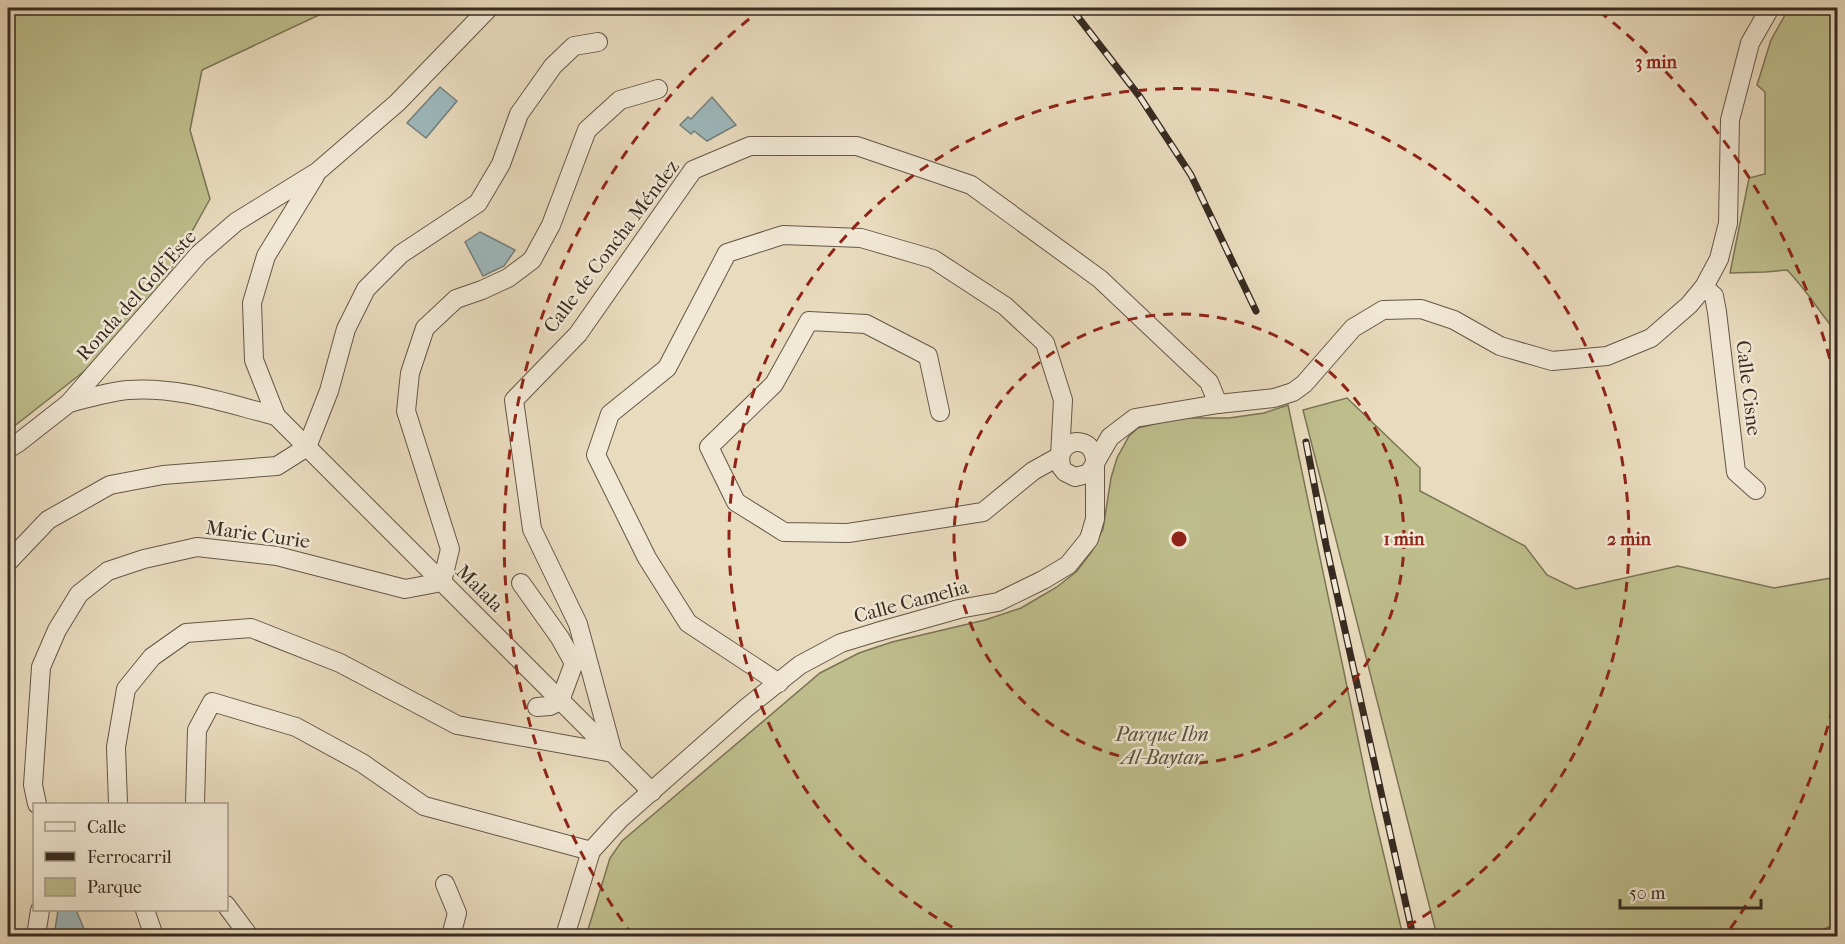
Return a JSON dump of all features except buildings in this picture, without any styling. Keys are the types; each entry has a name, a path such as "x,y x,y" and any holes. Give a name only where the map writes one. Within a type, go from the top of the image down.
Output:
{"street":[{"name":"Ronda del Golf Este","path":"8,449 69,403 200,254 236,222 317,172 397,103 489,8"},
{"path":"779,683 688,623 647,558 596,456 610,414 667,368 727,253 783,235 861,238 933,259 1005,306 1045,344 1063,400 1061,467 1075,477 1087,474 1110,437 1135,418 1218,404 1274,398 1293,392 1304,384 1353,328 1383,310 1420,309 1454,320 1500,346 1552,361 1608,356 1651,338 1676,318 1704,287 1719,259 1728,224 1730,120 1750,43 1770,8"},
{"path":"8,562 48,520 110,485 163,475 277,466 307,447 329,391 346,330 366,289 401,254 478,203 501,164 519,114 553,66 574,46 598,42"},
{"path":"442,582 450,549 406,411 410,373 425,328 456,299 508,278 532,260 551,225 587,130 620,100 658,89"},
{"name":"Calle de Concha Méndez","path":"613,753 578,624 532,529 514,400 578,334 693,170 750,146 857,146 971,185 1100,279 1209,382 1218,404"},
{"path":"276,416 254,360 252,303 266,256 317,172"},
{"name":"Calle Cisne","path":"1704,287 1714,296 1717,312 1736,472 1756,490"},
{"path":"940,412 928,356 866,324 809,321 774,384 709,447 736,502 784,532 848,534 983,512 1033,471 1060,456 1062,450 1070,442 1082,442 1091,448 1095,459 1094,465"},
{"path":"106,362 114,378 128,390"},
{"path":"69,403 128,390 185,392 276,416"},
{"name":"Malala","path":"276,416 652,792"},
{"name":"Calle Camelia","path":"565,936 591,851 620,819 746,708 800,665 841,643 959,609 998,602 1068,565 1089,539 1095,519 1094,465"},
{"name":"Marie Curie","path":"36,803 33,785 41,667 57,630 79,594 108,571 144,559 197,547 277,556 405,589 442,582"},
{"path":"521,583 560,638 574,663 560,701 550,706 537,707"},
{"path":"118,803 116,747 126,689 152,657 186,633 251,628 340,663 457,725 613,753"},
{"path":"195,803 197,730 212,702 296,727 362,763 424,806 591,851"},
{"path":"444,884 457,913 451,936"},
{"path":"228,908 249,936"},
{"path":"36,936 40,911"},
{"path":"146,911 154,936"}],"green space":[{"path":"8,8 464,8 459,13 321,14 202,70 190,130 210,199 145,316 82,373 8,431"},
{"path":"1789,8 1837,8 1837,333 1787,270 1730,273 1749,178 1765,174 1765,92 1757,85 1771,40"},
{"path":"1347,398 1420,468 1420,491 1525,546 1547,575 1576,589 1678,566 1774,588 1837,577 1837,923 1810,936 1437,936 1303,410"},
{"name":"Parque Ibn Al-Baytar","path":"1288,405 1371,801 1403,936 586,936 610,858 622,841 820,673 859,653 892,642 985,620 1021,608 1057,587 1077,571 1092,551 1103,529 1111,478 1117,458 1129,436 1138,428 1179,418 1229,418 1264,413"}],"water":[{"path":"440,87 457,101 426,138 407,123"},
{"path":"712,97 736,125 707,141 694,131 691,134 680,125 688,117 691,119"},
{"path":"480,232 515,250 504,266 483,276 465,242"},
{"path":"58,911 76,911 87,936 54,936"}],"railway":[{"path":"1071,8 1140,97 1191,175 1256,311"},
{"path":"1306,442 1326,545 1413,936"}]}
